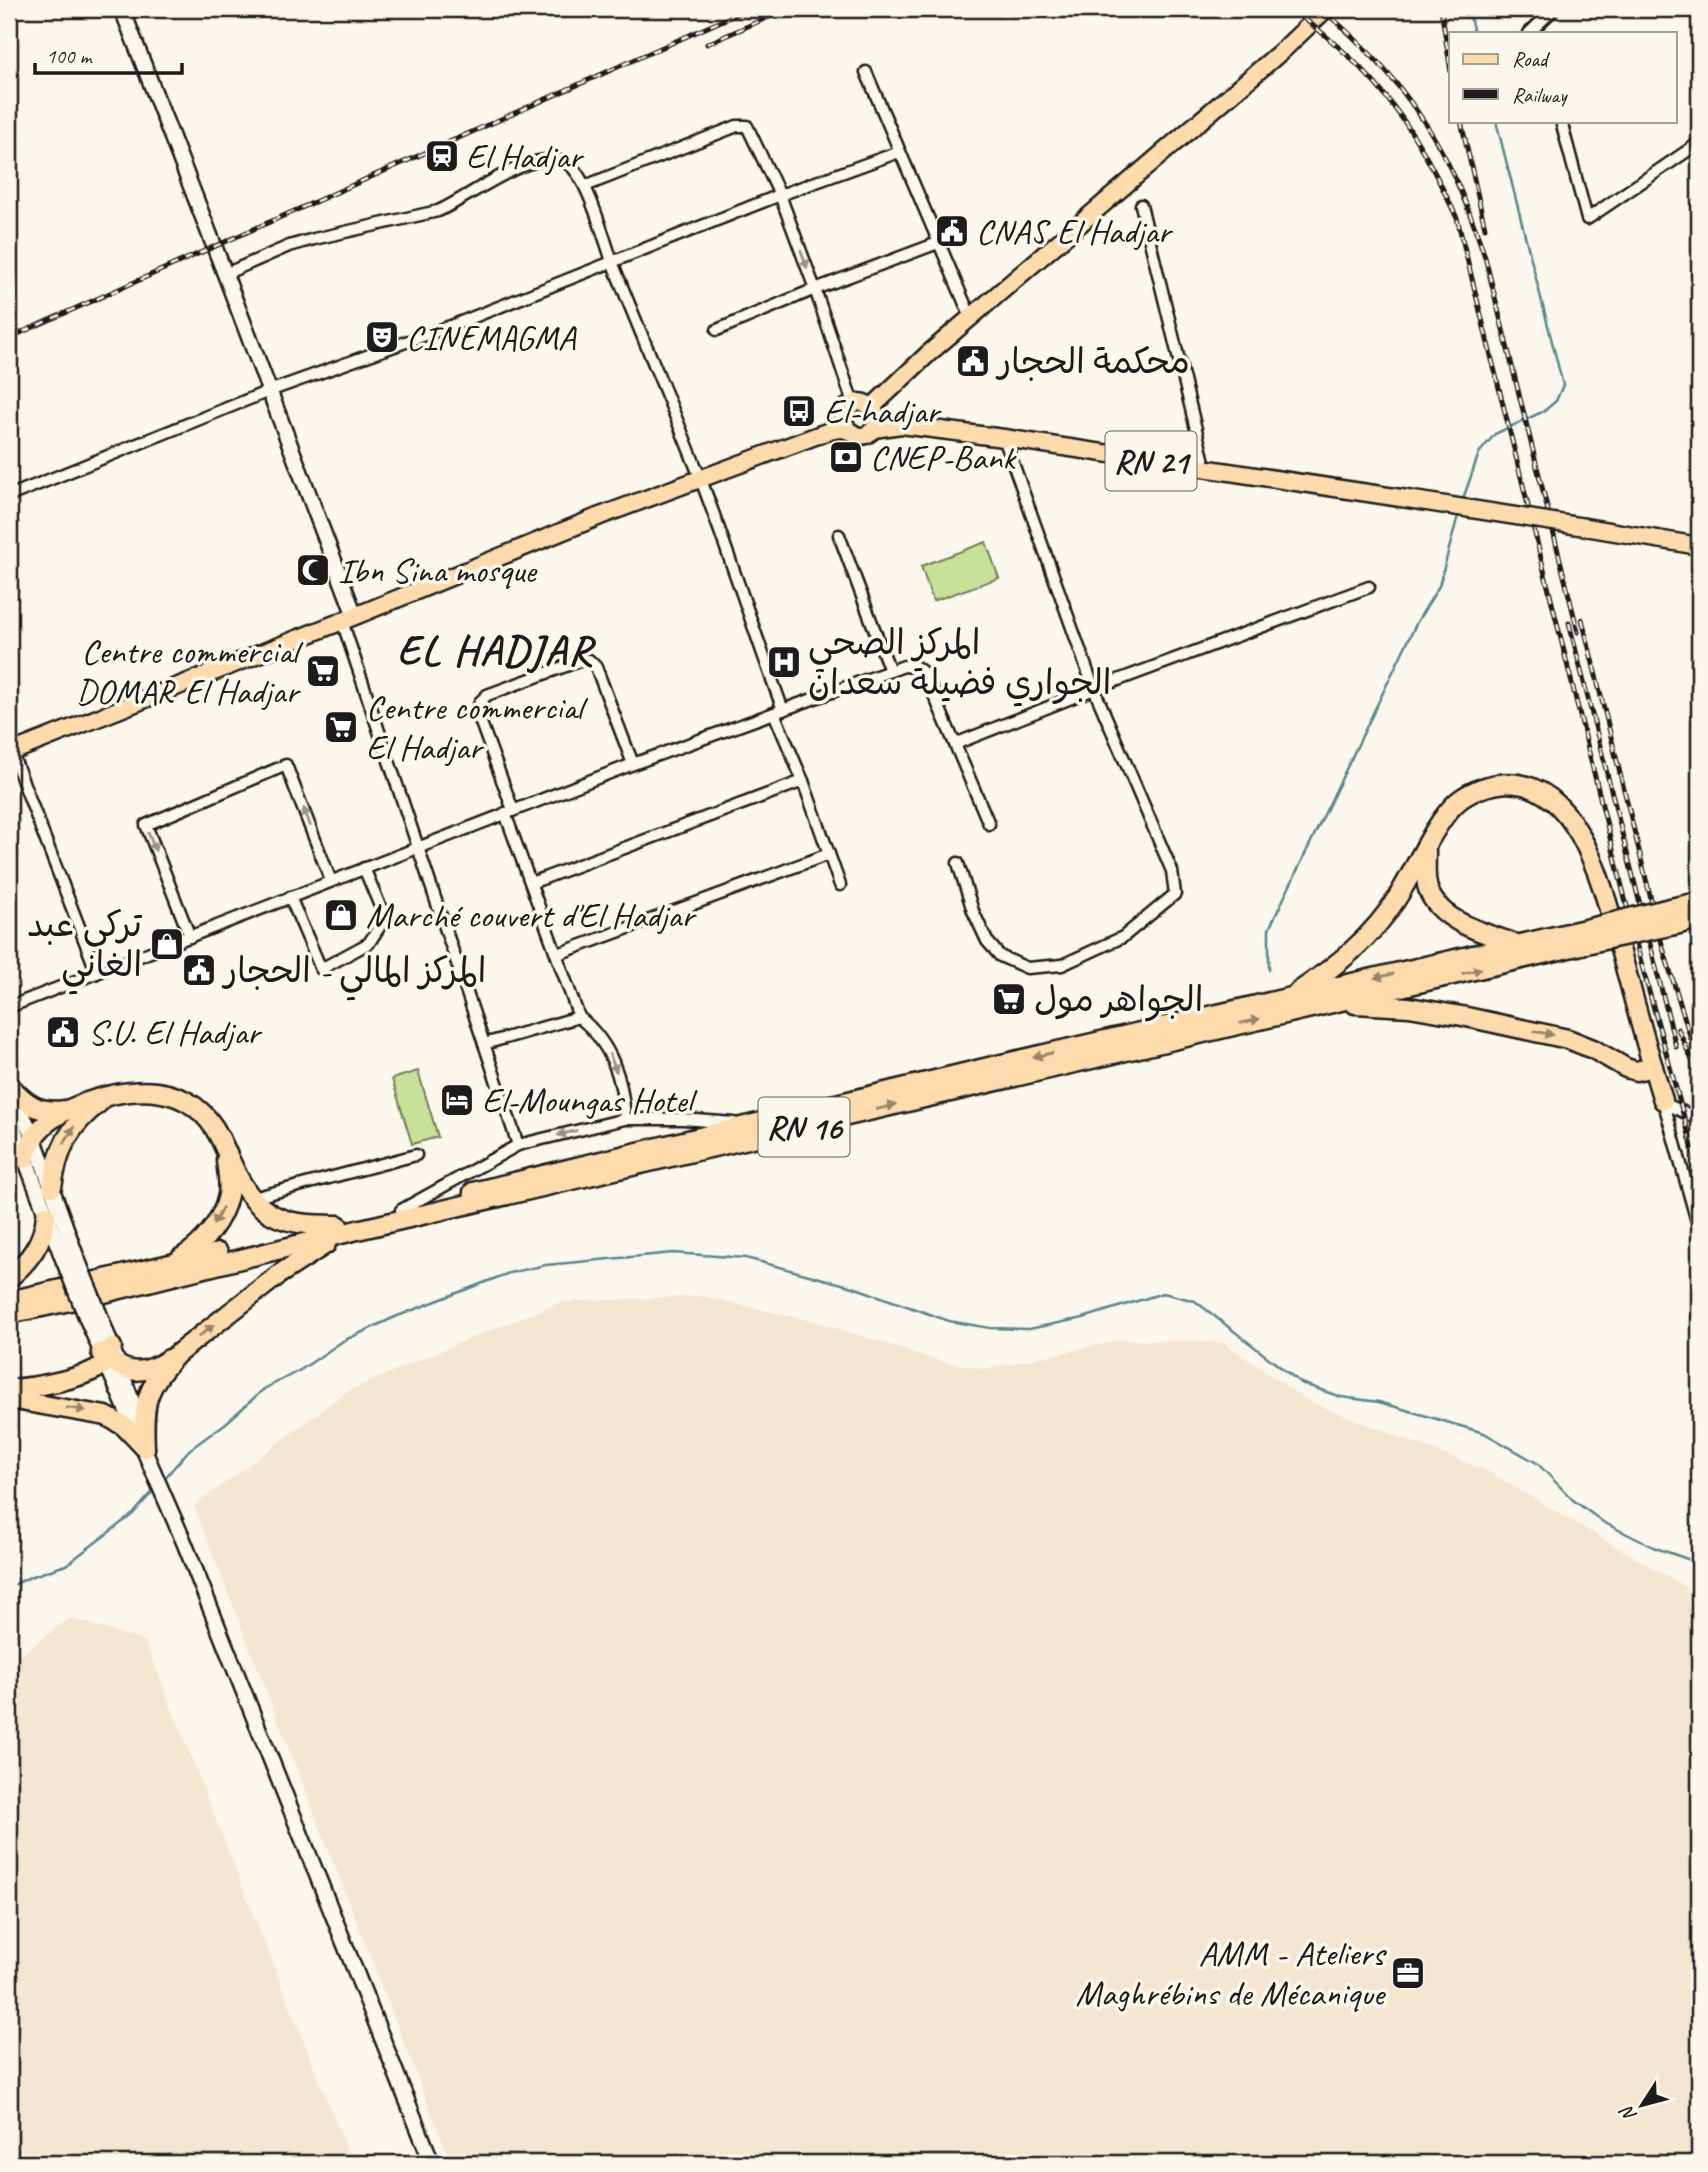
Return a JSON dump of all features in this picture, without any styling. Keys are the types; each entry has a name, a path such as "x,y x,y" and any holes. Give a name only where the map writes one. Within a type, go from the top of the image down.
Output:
{"highway":[{"path":"1288,998 1322,976 1374,930 1397,898 1455,803 1489,785 1516,781 1540,790 1561,808 1572,822 1595,864 1663,1100"},
{"path":"1427,848 1425,876 1429,893 1440,906 1455,919 1519,944"},
{"name":"RN 16","path":"9,1301 345,1228 1331,1003 1673,916 1699,902"},
{"name":"RN 16","path":"1673,916 1699,919"},
{"name":"RN 16","path":"9,1314 84,1298 345,1228 401,1210 993,1066 1519,944 1596,934"},
{"path":"1331,1003 1409,1007 1462,1016 1568,1039 1636,1071 1653,1067"},
{"path":"9,1086 34,1108 48,1112 66,1110 107,1097 142,1090 177,1098 188,1103 206,1119 245,1189 271,1214 287,1221 345,1228"},
{"path":"52,1187 58,1158 71,1130 107,1097"},
{"path":"26,1159 33,1136 51,1119 66,1110"},
{"path":"171,1264 192,1251 208,1236 221,1212 228,1195 225,1150"},
{"path":"9,1278 24,1265 38,1246 46,1215"},
{"path":"146,1452 144,1413 148,1395 163,1368 177,1354 295,1263 345,1228"},
{"path":"9,1389 78,1375 109,1358 130,1370 150,1369 177,1354"},
{"path":"9,1399 106,1416 124,1426 146,1452"}],"main road":[{"path":"121,9 269,391 349,619"},
{"path":"874,409 971,318 1284,49 1326,9"},
{"path":"863,402 874,409 876,424 874,429 864,436 858,436 845,424 844,412 852,403 863,402"},
{"name":"RN 21","path":"874,409 901,425"},
{"path":"10,750 349,619 600,516 845,424"},
{"name":"RN 21","path":"874,429 901,425 1004,438 1699,546"},
{"path":"9,1086 33,1136 52,1187 70,1257 109,1358 139,1421 146,1452 432,2163"},
{"path":"9,1116 46,1215 70,1257"}],"street":[{"path":"1530,32 1554,9"},
{"path":"866,72 971,318"},
{"path":"1561,122 1587,219 1699,143"},
{"path":"584,186 745,125 750,129 780,195 815,289 852,403"},
{"path":"9,496 269,391 456,324 780,195 899,152"},
{"path":"225,274 289,246 438,211 488,183 539,160 568,163 578,172 701,480 778,712 840,885"},
{"path":"1141,205 1206,470"},
{"path":"718,331 815,289 939,243"},
{"path":"958,863 973,911 987,941 1000,956 1027,968 1062,965 1123,937 1175,894 1172,871 1094,689 1004,438"},
{"path":"839,535 890,671"},
{"path":"955,744 1094,689 1369,587"},
{"path":"349,619 418,847 518,1145"},
{"path":"625,1119 624,1101 615,1062 595,1030 579,1017 531,883 477,712 480,702 487,695 582,660 592,661 633,764"},
{"path":"9,1007 633,764 910,666 925,674 989,824"},
{"path":"10,750 97,973"},
{"path":"190,936 146,825 286,765 331,881"},
{"path":"531,883 803,781"},
{"path":"558,954 829,854"},
{"path":"290,897 321,969 369,943 385,918 364,868"},
{"path":"484,1044 579,1017"},
{"path":"1663,1100 1699,1119"},
{"path":"1663,1100 1699,1229"},
{"path":"401,1210 518,1145 625,1119 683,1119 755,1125"},
{"path":"253,1198 416,1155"}],"shaded area":[{"path":"702,1296 817,1322 940,1361 986,1369 1121,1340 1223,1342 1308,1401 1487,1471 1689,1589 1699,1592 1699,2163 451,2163 194,1506 346,1392 461,1342 561,1302"},
{"path":"70,1618 145,1641 352,2163 9,2163 9,1664"}],"green space":[{"path":"986,542 999,578 933,601 921,566"},
{"path":"418,1071 438,1137 412,1144 392,1079"}],"waterway":[{"path":"1468,9 1474,32"},
{"path":"1462,502 1479,453 1495,434 1544,411 1556,401 1563,385 1496,122"},
{"path":"1269,970 1269,929 1417,622 1439,586 1459,512"},
{"path":"164,1479 189,1450 226,1423 264,1389 302,1369 343,1341 395,1317 509,1273 546,1265 673,1253 746,1258 853,1287 949,1321 990,1328 1029,1329 1083,1318 1163,1293 1195,1301 1301,1383 1341,1397 1379,1402 1484,1433 1537,1463 1573,1500 1603,1522 1653,1547 1699,1563"},
{"path":"9,1587 66,1565 133,1514 155,1489"}],"railway":[{"path":"9,338 748,9"},
{"path":"707,44 787,9"},
{"path":"1291,9 1348,55 1385,96 1422,149 1457,218 1640,959 1699,1171"},
{"path":"1320,9 1341,25 1372,56 1411,103 1441,150 1464,200 1485,257 1578,632"},
{"path":"1441,9 1449,59"},
{"path":"1461,122 1485,228"},
{"path":"1582,619 1663,948 1691,1039"},
{"path":"1569,623 1676,1047"},
{"path":"1678,1029 1699,1076"}],"place":[{"name":"El Hadjar","path":"442,156"},
{"name":"CNAS El Hadjar","path":"952,231"},
{"name":"CINEMAGMA","path":"382,337"},
{"name":"محكمة الحجار","path":"973,361"},
{"name":"El-hadjar","path":"799,411"},
{"name":"CNEP-Bank","path":"846,457"},
{"name":"Ibn Sina mosque","path":"313,570"},
{"name":"المركز الصحي الجواري فضيلة سعدان","path":"784,662"},
{"name":"Centre commercial DOMAR El Hadjar","path":"323,671"},
{"name":"Centre commercial El Hadjar","path":"341,727"},
{"name":"Marché couvert d'El Hadjar","path":"341,915"},
{"name":"تركي عبد الغاني","path":"167,944"},
{"name":"المركز المالي - الحجار","path":"199,970"},
{"name":"الجواهر مول","path":"1009,999"},
{"name":"S.U. El Hadjar","path":"63,1032"},
{"name":"El-Moungas Hotel","path":"457,1100"},
{"name":"AMM - Ateliers Maghrébins de Mécanique","path":"1408,1973"}],"district":[{"name":"EL HADJAR","path":"495,649"}]}
